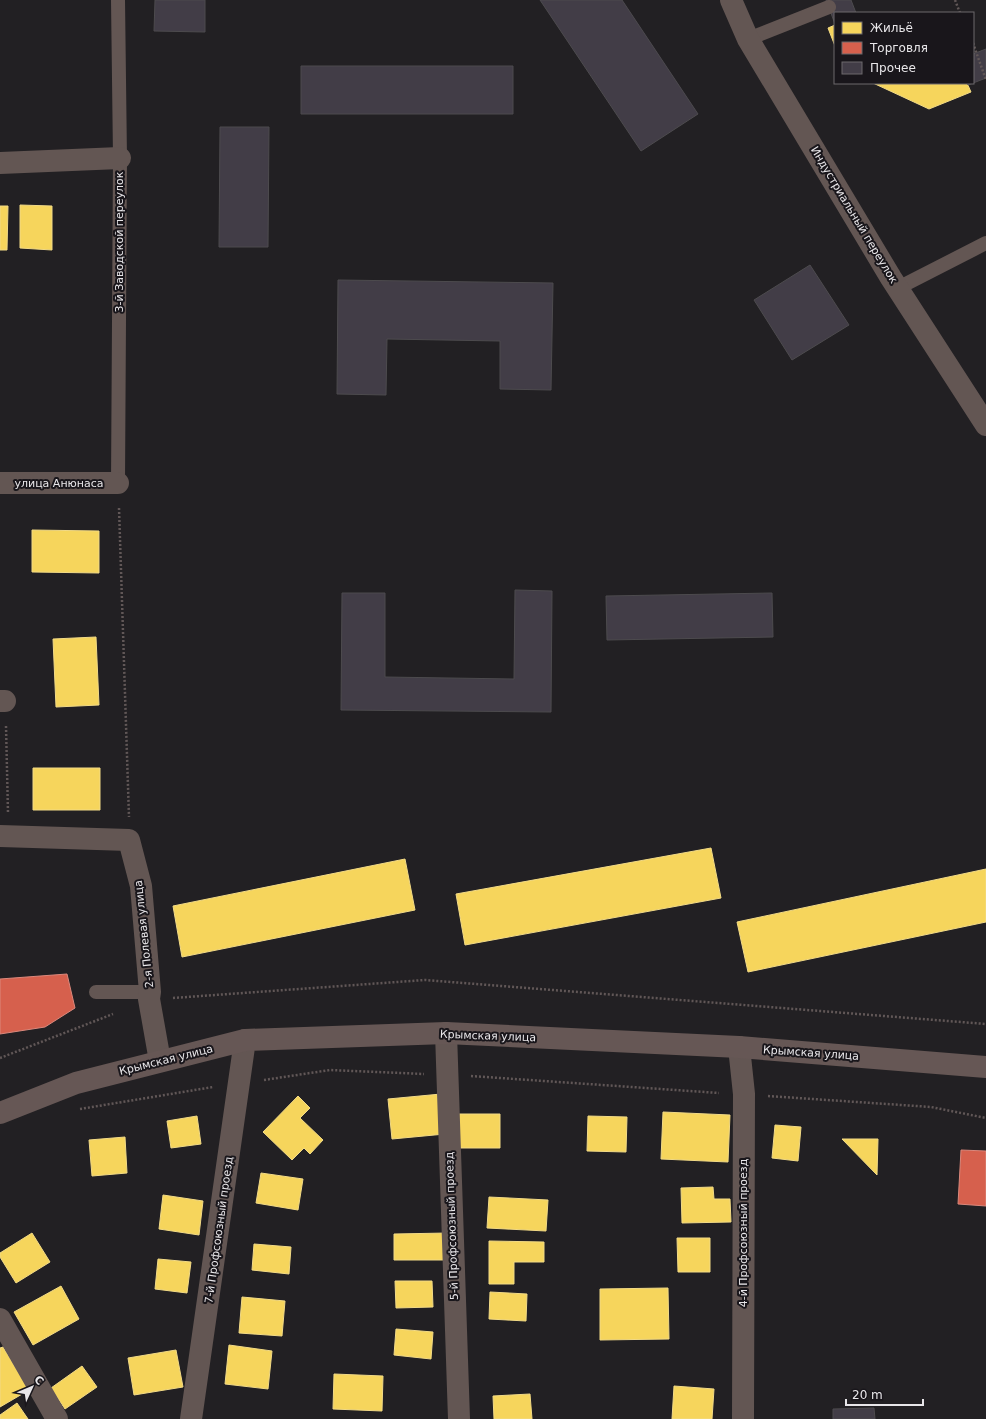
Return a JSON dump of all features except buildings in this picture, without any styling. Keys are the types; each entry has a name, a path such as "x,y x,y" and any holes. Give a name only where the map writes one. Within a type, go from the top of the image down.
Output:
{"main road":[{"name":"Крымская улица","path":"0,1113 76,1083 245,1040 446,1033 739,1048 986,1066"}],"street":[{"name":"Индустриальный переулок","path":"731,0 748,39 898,288 986,425"},
{"path":"0,163 120,158"},
{"name":"улица Анюнаса","path":"0,483 118,483"},
{"path":"4,836 129,840"},
{"name":"2-я Полевая улица","path":"129,840 141,886 149,996 160,1061"},
{"name":"5-й Профсоюзный проезд","path":"446,1033 459,1419"},
{"name":"7-й Профсоюзный проезд","path":"192,1419 245,1040"},
{"name":"4-й Профсоюзный проезд","path":"739,1048 744,1094 743,1419"},
{"path":"0,1319 57,1419"}],"lane":[{"name":"3-й Заводской переулок","path":"118,0 120,158 118,483"},
{"path":"748,39 828,7"},
{"path":"898,288 986,243"},
{"path":"96,992 149,996"}],"path":[{"path":"954,0 960,12"},
{"path":"974,46 986,80"},
{"path":"118,483 129,840"},
{"path":"2,701 4,836"},
{"path":"0,1058 149,996 425,980 986,1024"},
{"path":"78,1109 183,1091 330,1070 447,1075 931,1107 986,1118"}]}
